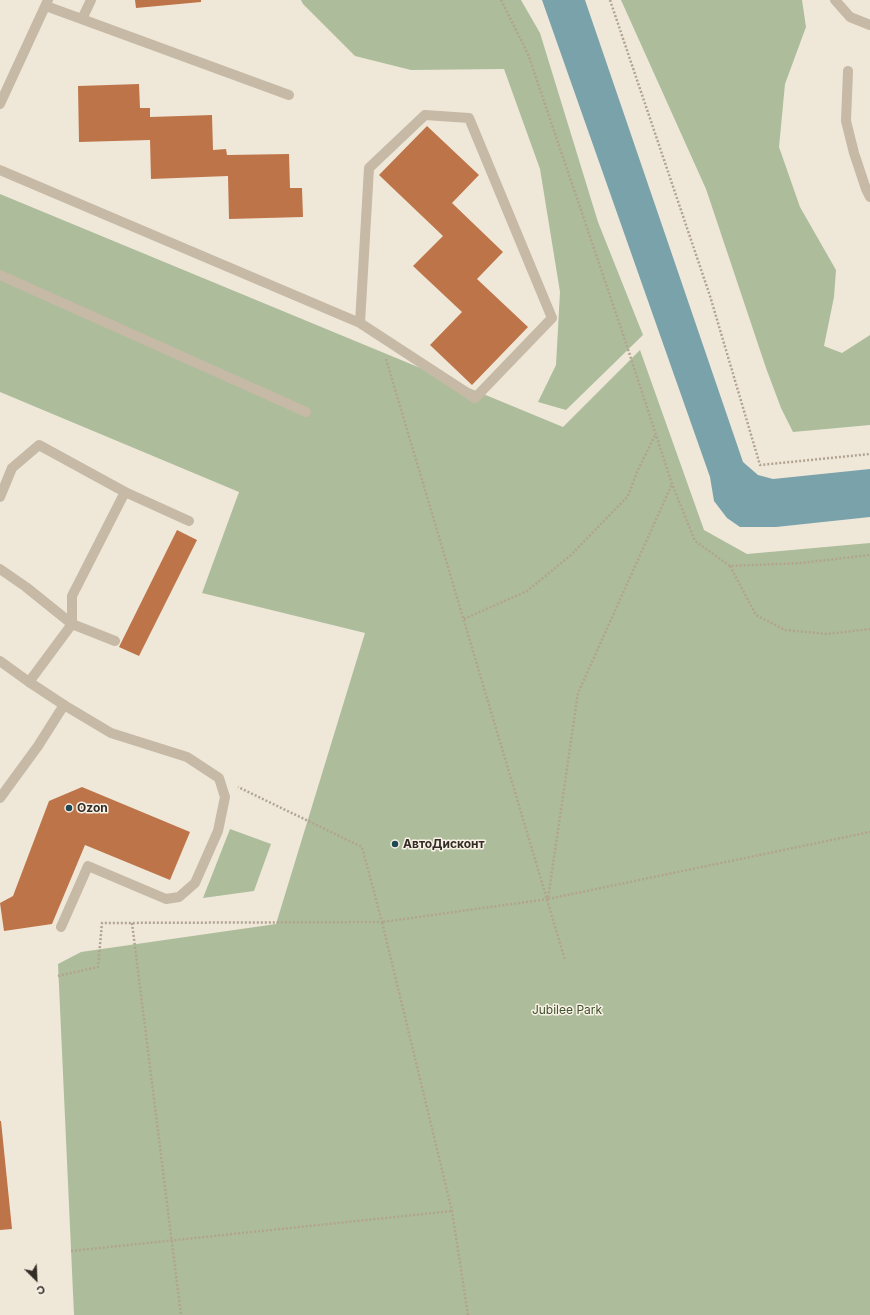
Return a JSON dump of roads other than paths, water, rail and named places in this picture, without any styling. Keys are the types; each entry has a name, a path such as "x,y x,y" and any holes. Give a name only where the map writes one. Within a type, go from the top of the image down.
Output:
{"street":[{"path":"82,19 91,0"},
{"path":"835,0 850,17 870,25"},
{"path":"0,104 47,3 82,19 289,95"},
{"path":"848,71 846,121 854,153 870,197"},
{"path":"0,170 360,323 475,398 552,318 469,118 425,115 369,168 360,323"},
{"path":"0,275 306,412"},
{"path":"0,497 12,468 39,445 125,492 189,521"},
{"path":"29,682 72,624 72,596 125,492"},
{"path":"0,569 26,587 72,624 115,641"},
{"path":"0,661 64,705 111,733 187,757 219,778 226,797 218,831 196,883 179,897 166,899 88,866 61,927"},
{"path":"0,798 38,746 64,705"}],"water":[{"path":"542,0 585,0 743,462 758,475 773,479 870,469 870,517 776,527 740,527 727,518 714,501 710,477"}],"place":[{"name":"Ozon","path":"69,808"},
{"name":"АвтоДисконт","path":"395,844"}],"park label":[{"name":"Jubilee Park","path":"567,1010"}]}
